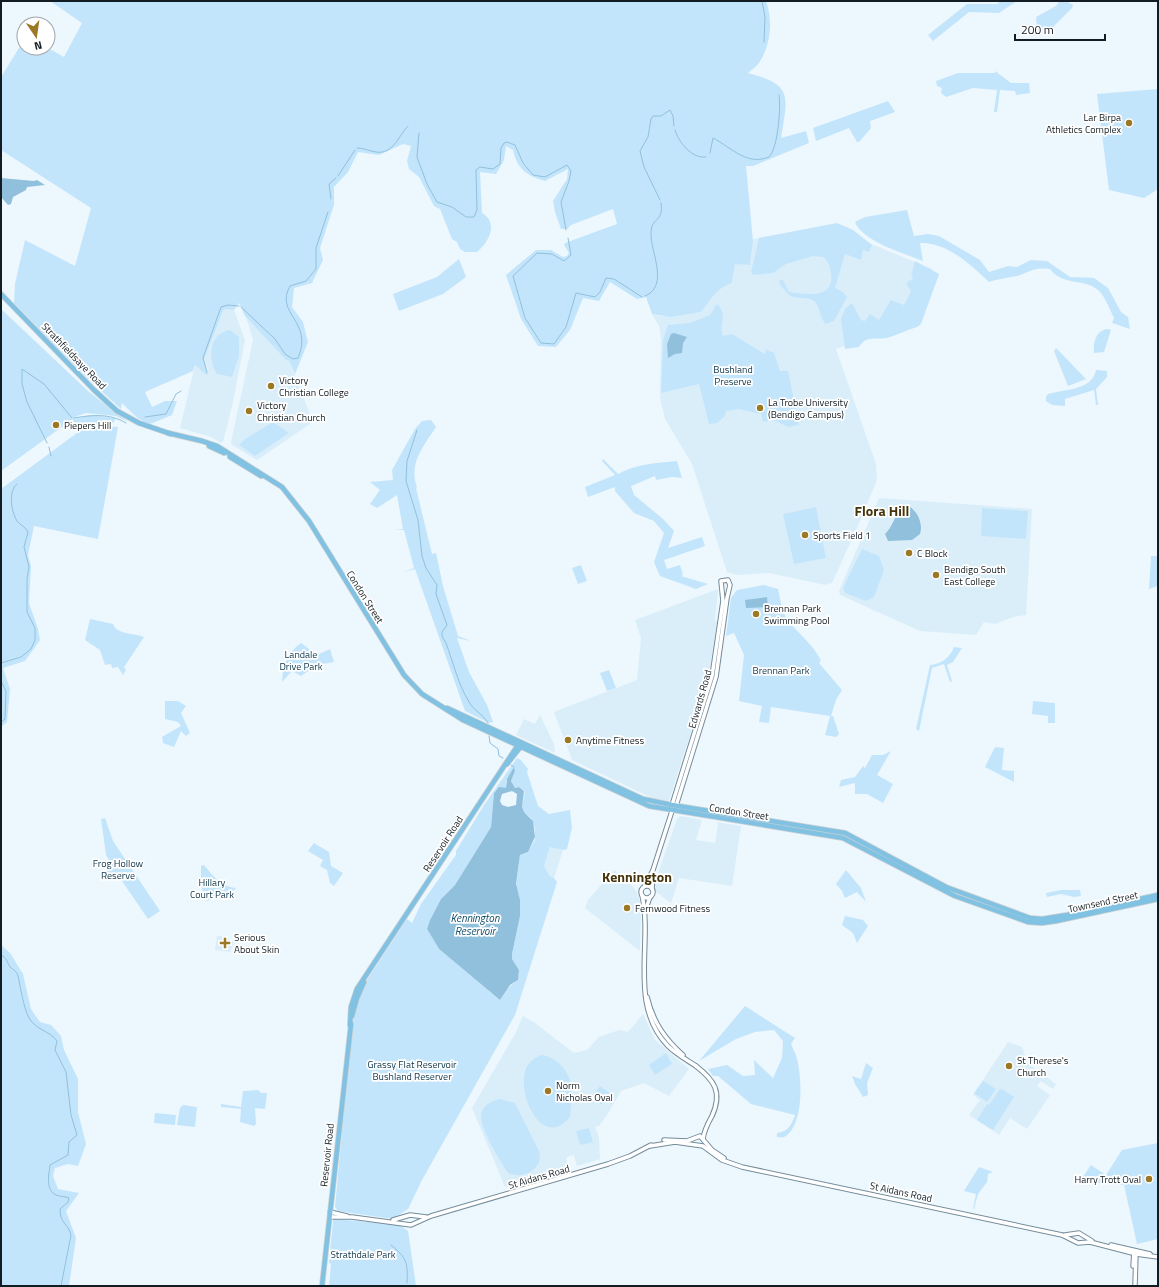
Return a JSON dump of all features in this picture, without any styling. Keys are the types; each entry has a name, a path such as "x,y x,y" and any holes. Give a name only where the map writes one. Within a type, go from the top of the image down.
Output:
{"main road":[{"name":"Strathfieldsaye Road","path":"1,294 103,399 122,414 139,423"},
{"name":"Condon Street","path":"139,423 220,451 272,483 293,500 309,521 404,675 429,699 520,745 640,802 736,820 851,835 931,882 967,898 1028,922 1052,920"},
{"name":"Reservoir Road","path":"322,1286 350,1025 358,994 374,965 500,772 520,745"},
{"name":"Condon Street","path":"673,807 684,807 806,829"},
{"path":"723,814 736,820"},
{"name":"Townsend Street","path":"1052,920 1158,895"},
{"name":"Condon Street","path":"967,898 1027,917 1052,920"},
{"name":"Townsend Street","path":"1052,920 1158,899"}],"street":[{"path":"728,580 730,583 729,588 722,587 722,581 728,580"},
{"name":"Edwards Road","path":"645,886 653,870 712,676 723,601 722,587"},
{"name":"Edwards Road","path":"673,807 680,792 716,677 729,588"},
{"path":"680,792 681,803 684,807"},
{"name":"Edwards Road","path":"652,889 653,870"},
{"path":"645,914 652,894 652,889 645,886 642,889 642,895 645,914 645,986 648,1013 657,1031 667,1045 696,1066"},
{"path":"642,895 650,897"},
{"path":"645,986 651,1012 667,1045"},
{"path":"662,1033 673,1046 709,1077 716,1091 716,1106 701,1146"},
{"path":"695,1145 696,1138 708,1124"},
{"path":"696,1138 703,1140"},
{"name":"St Aidans Road","path":"408,1225 415,1224 431,1216 600,1167 664,1140 687,1141 696,1138"},
{"name":"St Aidans Road","path":"703,1140 718,1154 737,1165"},
{"name":"St Aidans Road","path":"650,1146 671,1142 701,1146 705,1147 722,1160 737,1165 1062,1235 1074,1240"},
{"path":"330,1214 386,1220 408,1225 406,1217"},
{"path":"415,1216 415,1224"},
{"name":"St Aidans Road","path":"386,1220 415,1216 431,1216"},
{"path":"1135,1252 1091,1240 1078,1233 1074,1234 1074,1240 1077,1243 1095,1243 1135,1252 1158,1256"},
{"name":"St Aidans Road","path":"1062,1235 1074,1234"},
{"path":"1082,1236 1084,1239 1082,1242"},
{"path":"1135,1252 1135,1286"}],"shaded area":[{"name":"La Trobe University (Bendigo Campus)","path":"833,224 848,227 871,244 930,268 939,275 932,293 868,337 836,349 876,464 877,480 832,583 825,585 769,573 737,575 727,572 692,464 665,419 660,398 661,339 659,326 652,314 660,316 701,312 715,293 724,285 732,283 735,263 750,265 753,239"},
{"path":"224,309 234,310 245,340 233,402 223,442 221,443 211,437 180,428 195,365 206,375 208,370 204,359"},
{"name":"Victory Christian College","path":"246,317 286,360 289,361 313,422 257,460 232,445 231,442 253,340"},
{"name":"Bendigo South East College","path":"879,498 1032,509 1026,615 1013,617 995,624 984,622 976,635 920,631 840,595 839,591"},
{"path":"718,589 715,621 717,621 708,679 669,801 654,799 572,760 554,712 637,680 641,638 635,620"},
{"path":"540,715 554,744 555,753 516,735 524,719 535,724"},
{"path":"680,816 702,820 696,840 715,843 718,825 717,822 741,826 732,886 679,878 671,903 655,891 654,885 677,819"},
{"path":"550,846 563,850 554,878 550,876 544,866"},
{"path":"614,870 634,888 638,894 641,906 640,951 585,908 588,900"},
{"path":"217,936 223,936 234,942 230,952 215,950"},
{"path":"643,1014 655,1040 689,1069 669,1096 644,1083 621,1091 607,1115 599,1126 595,1127 599,1137 600,1159 577,1166 574,1155 569,1156 566,1159 569,1169 505,1187 472,1108 515,1034 523,1016 535,1023 574,1053 587,1050 599,1037 619,1030 628,1032"},
{"path":"1008,1042 1022,1047 1027,1063 1056,1084 1053,1089 1041,1081 1037,1086 1050,1095 1027,1129 1010,1118 999,1135 969,1115 980,1100 973,1095"}],"green space":[{"path":"50,1 766,1 770,16 770,32 766,48 759,63 748,73 763,77 773,82 784,94 786,102 781,138 806,131 809,143 753,166 746,166 753,241 750,265 735,264 732,283 726,285 718,291 701,312 671,317 652,314 646,297 637,299 610,282 599,301 583,298 570,330 556,347 538,346 521,319 506,275 536,250 551,250 563,257 567,256 569,253 564,245 565,243 617,224 613,209 571,225 567,229 561,229 553,201 567,179 568,169 545,181 533,177 520,167 513,150 506,146 504,160 496,174 480,172 482,213 487,217 491,227 488,238 477,252 465,252 460,249 457,242 452,239 440,209 434,206 419,177 409,169 407,161 411,146 403,144 379,155 358,152 348,172 334,187 334,205 320,248 323,260 312,283 294,288 292,307 303,322 308,342 295,374 289,361 286,360 245,316 239,303 234,310 224,309 204,359 208,374 206,375 195,365 193,371 145,392 152,407 165,401 177,401 172,415 150,424 138,418 122,403 121,409 88,379 14,303 15,284 25,240 75,266 91,208 1,150 1,77 16,53 16,56 56,56 56,52 64,57 82,23"},
{"path":"1001,1 1017,1 999,13 969,12 933,41 928,35 967,4 997,4"},
{"path":"1060,1 1066,1 1073,5 1072,8 1053,27 1037,28 1036,17 1056,6"},
{"path":"995,71 1011,83 1029,83 1030,93 1016,95 1015,91 1000,90 997,112 994,112 997,90 973,88 946,97 941,93 942,88 937,86 936,81 958,73 995,73"},
{"name":"Lar Birpa Athletics Complex","path":"1158,89 1158,189 1144,198 1109,190 1097,94"},
{"path":"888,101 895,112 870,121 871,128 859,142 857,142 849,128 816,141 813,128"},
{"path":"907,210 914,236 928,234 939,236 980,260 989,272 1008,266 1017,267 1031,260 1047,261 1070,277 1094,278 1108,288 1121,312 1128,317 1130,329 1112,323 1114,318 1105,299 1098,290 1086,284 1061,278 1050,269 1035,269 1017,276 989,282 966,262 949,250 940,246 920,243 923,261 875,241 859,229 855,222 865,217"},
{"path":"837,223 853,230 872,245 869,252 863,250 861,260 845,254 835,288 843,292 847,297 834,321 826,324 822,319 818,306 814,301 789,295 780,285 779,280 783,280 789,292 817,294 823,292 828,288 831,282 831,274 830,267 823,257 813,256 786,264 773,273 753,275 751,272 759,238"},
{"path":"459,259 466,277 443,294 399,311 393,294 437,277"},
{"path":"915,261 939,274 921,324 891,337 868,339 859,347 845,349 841,319 845,309 852,303 861,320 865,321 870,314 879,320 891,300 904,305 911,291 907,285 908,281 912,280 913,276 911,276"},
{"name":"Bushland Preserve","path":"717,304 723,316 723,336 732,334 763,353 766,354 765,349 774,353 780,371 788,371 799,425 788,427 774,420 763,422 761,414 739,409 726,411 724,417 717,423 709,424 699,384 661,393 663,340 668,325 690,323 710,315"},
{"path":"1,309 89,392 128,422 116,416 86,413 77,416 1,471"},
{"path":"230,330 239,337 239,356 232,377 217,374 211,354 214,341 223,332"},
{"path":"1104,330 1111,330 1104,352 1094,353 1096,337"},
{"path":"1056,348 1086,379 1068,386 1054,351"},
{"path":"1096,370 1107,371 1107,377 1096,389 1098,405 1096,405 1094,390 1065,399 1065,406 1052,405 1046,401 1048,394 1083,386 1089,382"},
{"path":"92,415 115,418 115,420 113,423 74,429 73,419"},
{"path":"431,420 436,427 422,448 416,463 414,470 416,488 432,554 436,553 443,586 458,636 471,641 457,638 469,672 487,705 493,722 489,723 465,711 415,569 404,572 414,568 404,530 394,530 403,529 397,495 377,508 370,504 380,490 370,482 393,480 392,470 415,429 422,421"},
{"path":"273,422 289,433 255,456 239,445 245,439"},
{"path":"91,427 118,427 98,539 34,526 28,555 31,566 29,603 38,629 40,640 25,661 3,668 10,689 7,722 2,726 1,489 77,433"},
{"path":"603,459 618,474 639,466 677,461 682,478 672,477 656,480 655,476 631,486 634,495 663,519 674,531 668,548 702,537 705,546 664,560 667,569 680,565 683,575 681,576 708,584 696,589 660,576 654,562 664,533 654,521 634,513 615,491 615,487 588,497 585,487 615,475 602,461"},
{"name":"Sports Field 1","path":"816,507 826,558 794,564 783,514"},
{"path":"982,508 1028,511 1026,539 981,536"},
{"path":"862,549 879,556 884,570 874,597 866,601 845,593 843,588"},
{"path":"1151,556 1158,556 1158,586 1149,589"},
{"path":"581,565 587,581 578,584 572,568"},
{"name":"Brennan Park","path":"764,585 778,589 783,610 787,619 813,648 821,661 819,663 842,690 836,700 831,716 833,716 839,734 836,737 825,735 830,716 771,707 769,723 759,722 762,706 739,701 744,655 734,633 726,636 731,598 737,590"},
{"path":"90,619 113,624 115,628 122,632 144,637 124,667 126,670 123,675 118,667 112,668 111,664 105,665 100,650 85,640"},
{"name":"Landale Drive Park","path":"301,643 317,655 330,649 334,662 317,665 301,676 292,671 282,682 283,670 289,655"},
{"path":"954,647 962,648 953,662 947,665 952,681 950,682 944,664 932,668 919,731 916,729 930,665 945,660"},
{"path":"609,670 616,688 607,691 600,673"},
{"path":"165,701 178,701 186,706 181,713 190,733 186,736 181,731 174,747 163,743 162,737 181,726 178,722 165,719"},
{"path":"1033,701 1055,703 1055,723 1048,723 1048,716 1032,714"},
{"path":"995,747 1004,748 1002,770 1014,771 1014,782 985,767"},
{"path":"891,751 877,775 893,784 883,803 867,794 855,794 855,783 839,787 841,780 855,777 863,766 865,768 872,755 883,755"},
{"name":"Grassy Flat Reservoir Bushland Reserver","path":"517,758 521,760 528,769 527,772 538,806 549,814 570,810 572,828 567,849 563,850 550,847 544,866 550,876 557,882 515,1015 422,1180 408,1209 393,1219 338,1211 335,1207 351,1034 355,1010 363,986 407,919 412,923 421,904 456,855 456,851 484,805","holes":["514,768 515,771 511,781 515,788 519,787 525,791 522,807 524,812 531,818 535,829 535,840 527,853 520,855 516,886 519,896 520,916 512,959 519,970 518,980 509,987 500,1000 439,949 427,929 441,899 455,885 491,827 495,791 506,788 506,781"]},
{"name":"Frog Hollow Reserve","path":"105,818 113,841 160,911 148,919 122,881 107,877 106,864 109,860 106,855 101,819"},
{"path":"314,843 329,852 331,866 343,873 334,886 330,883 327,870 320,866 323,860 308,851"},
{"name":"Hillary Court Park","path":"204,865 222,883 236,888 207,901 201,884 201,866"},
{"path":"846,870 861,888 866,902 857,892 845,898 842,891 836,884"},
{"path":"1061,890 1080,890 1081,896 1074,897 1061,894 1047,897 1046,893"},
{"path":"845,916 863,920 868,926 857,943 853,933 842,925"},
{"path":"1,945 10,953 23,974 31,1009 40,1022 51,1025 61,1036 64,1050 78,1079 78,1112 86,1144 78,1166 68,1164 55,1168 53,1176 58,1189 79,1193 66,1211 76,1238 69,1286 1,1286"},
{"path":"745,1006 795,1038 791,1044 799,1067 799,1111 792,1130 784,1137 777,1137 777,1133 784,1131 789,1127 795,1115 751,1104 718,1076 713,1076 708,1069 727,1065 743,1076 755,1075 754,1060 773,1078 782,1058 783,1041 774,1030 755,1032 736,1039 699,1061"},
{"path":"666,1053 672,1064 655,1075 649,1065"},
{"name":"Norm Nicholas Oval","path":"540,1055 550,1057 559,1063 566,1071 570,1081 572,1094 570,1117 560,1126 550,1127 541,1123 534,1115 528,1104 524,1079 526,1068 530,1062"},
{"path":"866,1063 873,1068 867,1083 868,1095 863,1097 852,1076 861,1079"},
{"path":"983,1081 996,1089 987,1102 974,1093"},
{"path":"600,1086 611,1094 602,1105 592,1096"},
{"path":"1002,1089 1014,1097 993,1130 977,1120 987,1104 989,1105 999,1090"},
{"path":"258,1090 261,1093 267,1093 265,1109 255,1108 256,1124 254,1126 240,1122 241,1109 221,1107 221,1104 241,1107 243,1091"},
{"path":"500,1099 515,1103 540,1153 539,1163 533,1170 525,1174 517,1175 508,1173 485,1133 482,1124 481,1117 484,1108 490,1103"},
{"path":"183,1105 197,1107 195,1127 177,1125 180,1108"},
{"path":"155,1113 176,1115 175,1125 154,1123"},
{"path":"589,1128 593,1142 580,1145 576,1131"},
{"path":"1158,1143 1158,1239 1137,1244 1124,1185 1080,1181 1091,1165 1106,1175 1122,1150"},
{"path":"979,1167 993,1172 988,1174 987,1182 978,1194 973,1209 976,1194 964,1191"},
{"name":"Strathdale Park","path":"335,1219 400,1225 408,1231 416,1286 329,1286 331,1264 329,1263 333,1221"}],"water":[{"path":"1,178 37,180 45,185 27,187 26,190 13,197 11,204 8,205 1,197"},
{"path":"674,333 687,337 683,343 682,353 675,354 668,358 667,344 671,334"},
{"path":"903,504 907,505 918,515 921,525 920,534 912,540 888,541 885,534"},
{"path":"767,597 768,607 746,608 745,600"},
{"name":"Kennington Reservoir","path":"514,767 515,771 511,781 515,788 519,787 524,791 522,807 524,812 533,821 535,837 528,852 520,855 516,884 520,900 520,916 512,959 519,970 518,980 510,985 500,1000 439,949 427,929 441,899 455,885 491,827 494,793 499,787 506,788 507,779","holes":["512,791 517,794 516,805 508,807 502,805 500,801 502,794"]}],"waterway":[{"path":"762,1 765,17 764,42"},
{"path":"710,153 713,138 747,158 761,159 769,157 777,137 780,109 779,95"},
{"path":"660,200 644,167 640,151 648,137 651,119 653,116 661,116 670,110 673,116 674,126"},
{"path":"357,148 376,152 387,150 395,144 408,126"},
{"path":"675,130 683,145 691,153 701,157 706,157"},
{"path":"419,133 417,157 427,184 437,202 452,207 466,217 474,217 477,210 476,170 480,167 493,169 500,164 501,148 504,143 507,142 515,145 523,163 533,175 545,177 567,165 571,171 561,202 566,230"},
{"path":"338,176 355,150"},
{"path":"331,199 329,184 336,178"},
{"path":"645,296 652,291 658,276 651,233 653,224 661,214 661,203"},
{"path":"241,307 275,339 285,354 293,359 298,358 302,345 301,335 287,304 286,296 290,286 306,281 316,269 316,248 328,212"},
{"path":"568,238 571,255 564,261 552,254 537,253 513,276 525,318 541,343 554,344 566,327 576,293 595,297 600,292 606,278 614,279 642,297"},
{"path":"207,372 203,358 221,307 228,305 239,306"},
{"path":"47,443 27,402 22,384 22,369 44,384 72,418"},
{"path":"145,417 166,414 176,394 181,391"},
{"path":"74,418 87,416 107,416 126,423"},
{"path":"417,430 407,461 406,481 418,520 422,556 426,568 437,585 436,594 447,625 442,632 442,636 446,643 459,680 471,705 488,723"},
{"path":"49,447 51,456"},
{"path":"1,663 21,657 31,649 35,640 35,628 27,612 27,579 29,567 24,547 28,532 17,521 13,512 11,501 12,491 17,484"},
{"path":"1,681 6,691 5,719 1,722"},
{"path":"489,736 490,743 498,749 499,756 503,758"},
{"path":"1,955 6,959 10,967 17,974 29,1018 35,1025 51,1035 57,1041 55,1050 66,1072 71,1115 77,1135 69,1142 68,1155 50,1165 49,1177 49,1186 53,1193 58,1196 69,1198 68,1202 60,1209 61,1218 71,1235 61,1286"},
{"path":"391,1245 405,1261 407,1266 407,1283"}],"place":[{"name":"Lar Birpa Athletics Complex","path":"1129,123"},
{"name":"Victory Christian College","path":"271,386"},
{"name":"La Trobe University (Bendigo Campus)","path":"760,408"},
{"name":"Victory Christian Church","path":"249,411"},
{"name":"Piepers Hill","path":"56,425"},
{"name":"Sports Field 1","path":"805,535"},
{"name":"C Block","path":"909,553"},
{"name":"Bendigo South East College","path":"936,575"},
{"name":"Brennan Park Swimming Pool","path":"756,614"},
{"name":"Anytime Fitness","path":"568,740"},
{"name":"Fernwood Fitness","path":"627,908"},
{"name":"Serious About Skin","path":"225,943"},
{"name":"St Therese's Church","path":"1009,1066"},
{"name":"Norm Nicholas Oval","path":"548,1091"},
{"name":"Harry Trott Oval","path":"1149,1179"}],"district":[{"name":"Flora Hill","path":"882,510"},
{"name":"Kennington","path":"637,876"}]}
